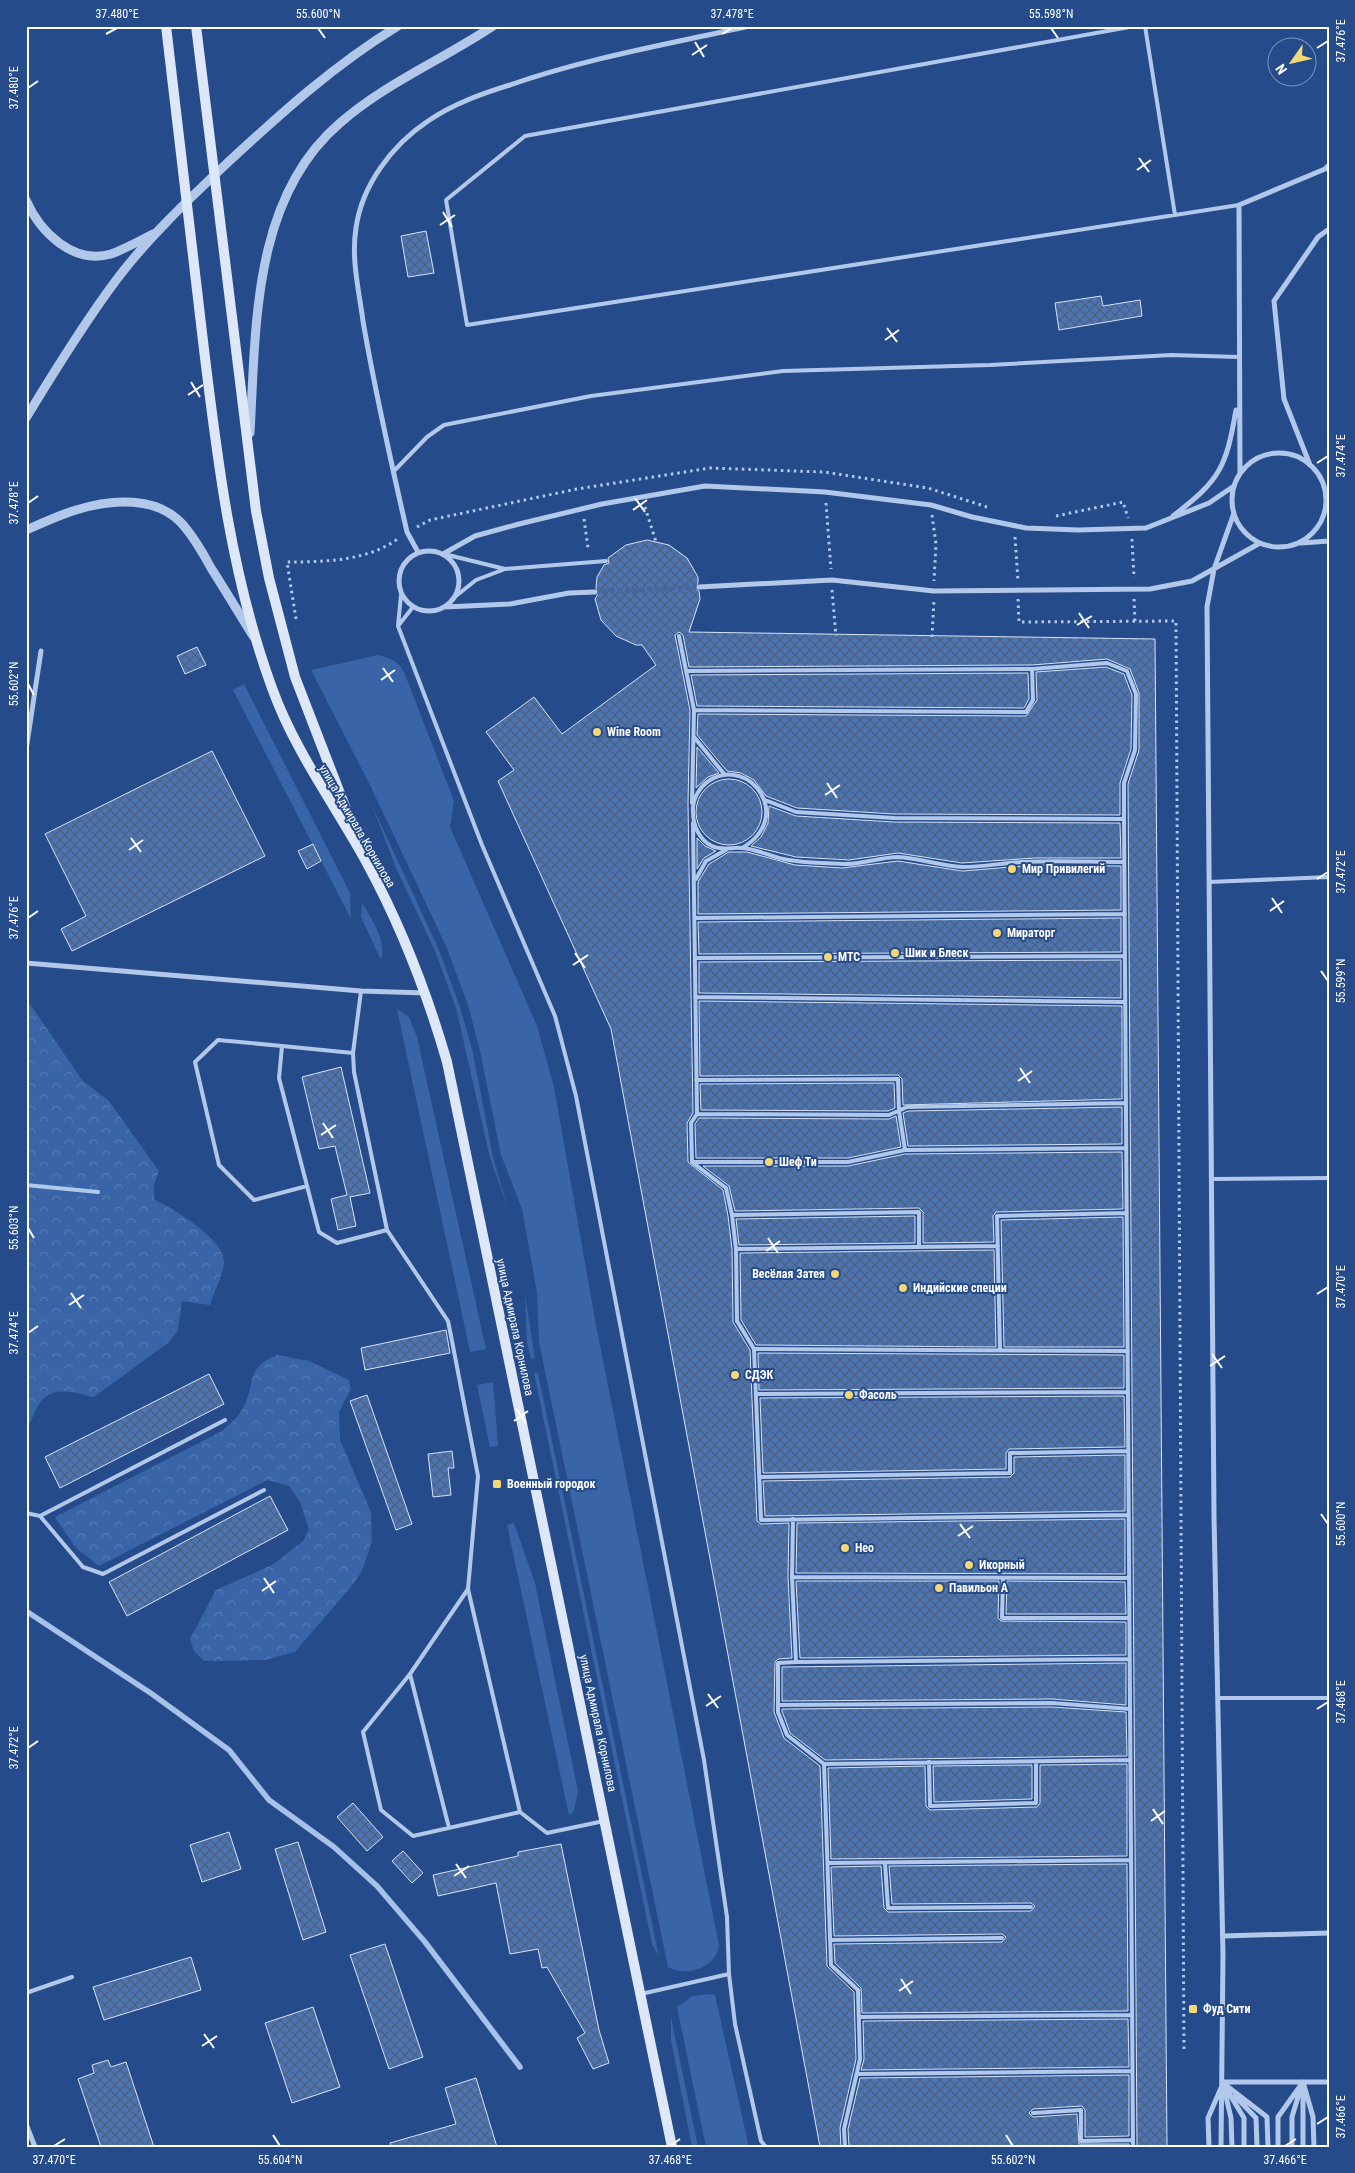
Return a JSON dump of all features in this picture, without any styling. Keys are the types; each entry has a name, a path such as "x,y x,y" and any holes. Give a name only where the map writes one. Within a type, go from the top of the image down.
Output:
{"main road":[{"name":"улица Адмирала Корнилова","path":"166,26 218,463 232,542 255,639 273,690 312,773 368,864 403,937 426,993 446,1062 469,1163 672,2147"},
{"path":"196,26 256,511 283,636 295,676 368,864"}],"street":[{"path":"26,418 82,328 119,277 158,232 257,135 336,67 398,26"},
{"path":"248,451 256,332 262,280 276,222 296,176 313,150 340,123 423,66 493,26"},
{"path":"418,552 407,532 372,374 356,273 354,249 359,212 375,176 398,146 428,120 470,98 570,65 749,26"},
{"path":"1240,474 1238,399 1239,205 1325,169 1329,165"},
{"path":"26,200 33,216 43,230 56,241 80,253 109,254 158,232"},
{"path":"1310,466 1284,399 1274,301 1318,237 1329,229"},
{"path":"1146,528 1170,518 1188,504 1207,488 1222,468 1232,436 1238,399"},
{"path":"1298,544 1317,527 1323,516 1326,490 1319,476 1299,458 1286,454 1260,457 1249,464 1240,474 1234,486 1232,500 1234,513 1240,527 1249,537 1260,543 1285,547 1329,541"},
{"path":"443,554 475,536 602,504 705,486 825,492 931,505 972,518 1026,528 1078,530 1146,528 1209,503 1234,486"},
{"path":"26,530 76,510 119,502 155,506 169,513 183,525 195,541 255,639"},
{"path":"1221,2147 1223,1936 1218,1698 1207,607 1214,569 1234,513"},
{"path":"699,587 832,580 934,591 1150,589 1192,581 1260,543"},
{"path":"444,607 456,596 460,580 455,565 443,554 431,550 418,552 404,562 398,578 402,595 414,608 429,612 444,607 510,604 569,593 595,592"},
{"path":"26,750 41,651"},
{"path":"26,963 361,991 426,993"},
{"path":"1223,1936 1329,1933"},
{"path":"1223,2082 1329,2082"},
{"path":"1209,2147 1208,2118 1223,2082"},
{"path":"1223,2082 1232,2118 1232,2147"},
{"path":"1223,2082 1244,2118 1244,2147"},
{"path":"1223,2082 1256,2118 1257,2147"},
{"path":"1223,2082 1267,2117 1268,2147"},
{"path":"1278,2147 1278,2117 1303,2082"},
{"path":"1292,2147 1292,2117 1303,2082"},
{"path":"1303,2082 1303,2147"},
{"path":"1303,2082 1313,2117 1314,2147"},
{"path":"26,2124 35,2147"}],"lane":[{"path":"1135,26 525,136 446,200 467,325 1239,205"},
{"path":"1145,26 1175,215"},
{"path":"394,472 427,437 444,425 591,396 783,371 990,365 1172,356 1239,357"},
{"path":"443,554 505,569"},
{"path":"456,596 476,580 505,569 606,561"},
{"path":"402,595 398,626 482,846 555,1016 576,1096 704,1760 727,1917 729,1974 734,2024 761,2141 766,2147"},
{"path":"398,626 414,608"},
{"path":"678,636 694,710 692,805 695,881 696,1114 691,1123 692,1162"},
{"path":"686,671 1032,669 1107,663 1127,671 1136,694 1135,750 1124,783 1133,2147"},
{"path":"694,710 1026,712 1033,700 1032,669"},
{"path":"694,737 724,775"},
{"path":"692,805 698,791 710,780 724,775 741,777 756,786 765,800 767,814 763,829 754,840 742,848"},
{"path":"765,800 796,812 894,818 1124,819"},
{"path":"693,821 699,835 711,845 726,850"},
{"path":"695,881 706,861 726,850 742,848 788,860 845,864 898,857 962,867 1022,862 1124,862"},
{"path":"1209,882 1329,877"},
{"path":"695,918 1124,914"},
{"path":"695,958 1125,956"},
{"path":"361,991 353,1053 354,1072 387,1230 448,1321 478,1476 468,1589 520,1812 547,1833 605,1821"},
{"path":"695,998 1125,1002"},
{"path":"307,1186 254,1200 219,1165 195,1062 218,1040 353,1053"},
{"path":"282,1046 279,1078 319,1232 337,1243 387,1230"},
{"path":"696,1080 898,1079 899,1111 905,1150"},
{"path":"696,1114 889,1115 907,1107 1126,1103"},
{"path":"692,1162 848,1162 905,1150 1126,1148"},
{"path":"692,1162 726,1188 732,1215 736,1249 737,1321 754,1349 762,1520 1128,1515"},
{"path":"1212,1179 1329,1178"},
{"path":"26,1185 98,1192"},
{"path":"732,1215 919,1212 919,1247"},
{"path":"1000,1350 998,1216 1126,1214"},
{"path":"736,1249 998,1246"},
{"path":"754,1349 1128,1351"},
{"path":"756,1394 1128,1392"},
{"path":"40,1516 225,1420"},
{"path":"759,1477 1010,1473 1010,1453 1128,1451"},
{"path":"26,1513 40,1516 83,1567 102,1574 264,1490"},
{"path":"793,1519 792,1577 796,1662"},
{"path":"792,1577 1129,1578"},
{"path":"1003,1578 1002,1618 1129,1618"},
{"path":"468,1589 410,1674 363,1732 381,1810 413,1836 520,1812"},
{"path":"1130,1659 778,1663 778,1712 787,1735 824,1764 1130,1760"},
{"path":"410,1674 449,1828"},
{"path":"1218,1698 1329,1698"},
{"path":"778,1705 1052,1703 1130,1709"},
{"path":"929,1762 930,1806 1036,1803 1036,1761"},
{"path":"824,1764 831,1965 858,1990 860,2059 844,2129 845,2147"},
{"path":"828,1864 1131,1860"},
{"path":"885,1863 888,1908 1031,1907"},
{"path":"830,1940 1002,1938"},
{"path":"641,1994 729,1974"},
{"path":"26,1994 72,1977"},
{"path":"858,2017 1132,2015"},
{"path":"857,2074 1132,2071"},
{"path":"1033,2113 1082,2110 1081,2141 1133,2140"}],"path":[{"path":"296,623 287,562 334,562 386,547 407,532 430,520 577,489 710,468 824,472 928,488 992,509"},
{"path":"824,472 836,636"},
{"path":"639,479 642,496 656,542"},
{"path":"928,488 936,544 932,636"},
{"path":"1049,516 1123,502 1131,529 1135,621"},
{"path":"1012,525 1016,542 1019,622 1176,621 1184,2053"},
{"path":"26,2016 28,2022 26,2023"}],"green space":[{"path":"378,655 393,660 404,672 454,801 450,827 537,1026 554,1087 596,1325 719,1945 717,1953 707,1965 692,1971 676,1970 668,1967 539,1342 537,1293 522,1209 501,1155 480,1051 468,1005 446,946 370,785 311,670"},
{"path":"244,684 350,893 351,919 233,690"},
{"path":"371,803 439,950 460,1007 473,1053 493,1157 508,1208 490,1158 456,1008 435,951 396,868"},
{"path":"362,902 380,937 382,945 381,960 361,917"},
{"path":"26,998 82,1080 109,1101 159,1171 154,1184 154,1199 185,1217 208,1235 223,1254 224,1264 210,1305 182,1301 178,1330 169,1342 94,1397 72,1392 50,1394 39,1404 26,1428"},
{"path":"397,1009 409,1017 417,1037 486,1349 470,1352"},
{"path":"525,1295 535,1358 531,1359 527,1343"},
{"path":"277,1355 309,1361 349,1380 351,1389 339,1412 340,1440 371,1512 372,1541 362,1571 354,1583 295,1652 265,1660 204,1661 194,1651 190,1639 216,1590 272,1565 303,1541 309,1529 300,1502 289,1486 267,1480 99,1566 75,1547 55,1517 222,1431 241,1411 247,1399 255,1371 260,1365"},
{"path":"534,1373 538,1373 659,1957 652,1944"},
{"path":"493,1382 498,1446 490,1447 477,1385"},
{"path":"514,1523 535,1583 578,1791 574,1811 569,1815 507,1525"},
{"path":"715,1995 749,2147 706,2147 677,2007 693,1996"},
{"path":"671,2016 698,2147 692,2147 671,2040"}],"building":[{"path":"426,231 434,273 408,277 401,236"},
{"path":"1101,296 1103,306 1140,300 1142,316 1059,330 1055,303"},
{"path":"647,540 669,545 687,558 698,577 698,583 695,588 699,591 700,599 689,632 1155,639 1167,2147 1137,2147 1128,784 1139,750 1139,693 1130,669 1107,659 1032,665 689,667 683,635 679,632 675,635 690,710 688,803 693,1113 687,1123 688,1162 723,1190 732,1249 733,1322 750,1350 757,1521 761,1524 789,1523 788,1577 792,1658 778,1659 775,1662 774,1712 784,1738 820,1766 827,1966 854,1992 856,2059 840,2128 841,2147 820,2147 611,1029 498,781 514,770 486,732 534,697 562,734 656,665 642,645 636,645 616,636 601,620 595,599 599,592 596,588 597,577 604,565 609,563 608,558 626,545"},
{"path":"197,647 206,665 185,674 177,656"},
{"path":"1106,667 1124,674 1132,695 1131,749 1120,783 1120,815 894,814 797,808 766,796 754,780 741,773 727,771 697,735 698,714 1026,716 1037,700 1036,672"},
{"path":"1028,673 1029,699 1024,708 697,706 691,675"},
{"path":"697,747 719,773 708,777 696,788"},
{"path":"212,751 265,856 72,951 61,929 86,916 45,834"},
{"path":"729,779 742,782 752,789 759,799 762,812 759,825 752,835 742,842 729,845 716,842 706,835 699,825 696,812 699,799 706,789 716,782"},
{"path":"769,806 796,816 894,822 1120,823 1121,858 1035,858 962,863 898,853 849,860 796,857 751,846 761,837 768,823"},
{"path":"697,838 705,846 716,851 704,858 697,869"},
{"path":"313,844 321,861 307,869 298,851"},
{"path":"729,852 747,852 795,865 842,868 898,861 962,871 1035,865 1121,866 1121,910 698,914 698,882 709,864"},
{"path":"1121,918 1121,952 699,954 698,922"},
{"path":"1121,960 1121,998 699,993 699,962"},
{"path":"699,1001 1122,1006 1122,1099 903,1105 902,1079 898,1075 700,1076"},
{"path":"341,1067 370,1193 350,1197 356,1226 338,1230 331,1199 347,1195 335,1146 319,1149 302,1077"},
{"path":"894,1083 895,1108 888,1111 701,1110 700,1084"},
{"path":"1122,1107 1122,1144 908,1146 903,1113 908,1111"},
{"path":"896,1116 901,1147 848,1158 696,1158 695,1124 699,1118 889,1119"},
{"path":"1122,1152 1123,1209 996,1212 993,1216 994,1242 923,1243 923,1212 919,1208 735,1211 729,1186 703,1166 848,1166 905,1154"},
{"path":"915,1216 915,1243 739,1245 736,1219"},
{"path":"1123,1217 1124,1347 1004,1347 1001,1220"},
{"path":"994,1250 996,1347 756,1345 741,1320 740,1253"},
{"path":"446,1330 450,1353 365,1370 361,1348"},
{"path":"758,1353 1124,1355 1124,1388 759,1390"},
{"path":"209,1374 224,1404 60,1488 45,1457"},
{"path":"367,1395 412,1524 396,1530 350,1401"},
{"path":"1124,1396 1125,1447 1009,1449 1006,1453 1006,1469 763,1473 760,1398"},
{"path":"452,1451 454,1468 448,1468 451,1495 433,1497 428,1454"},
{"path":"1125,1455 1125,1511 765,1516 763,1481 1010,1477 1014,1473 1014,1457"},
{"path":"270,1496 288,1530 127,1616 109,1582"},
{"path":"1125,1519 1125,1574 796,1573 797,1523"},
{"path":"796,1581 999,1581 998,1618 1001,1621 1126,1622 1126,1655 800,1658"},
{"path":"1007,1581 1125,1582 1126,1614 1006,1614"},
{"path":"1126,1663 1126,1705 1052,1699 782,1701 782,1667"},
{"path":"1052,1707 1126,1712 1127,1756 825,1760 790,1733 782,1711 782,1709"},
{"path":"1127,1764 1127,1856 831,1859 828,1768 925,1766 926,1806 930,1810 1037,1807 1040,1803 1040,1765"},
{"path":"1032,1765 1032,1799 934,1802 933,1766"},
{"path":"353,1803 383,1837 367,1851 337,1817"},
{"path":"229,1832 241,1869 202,1882 190,1845"},
{"path":"298,1842 326,1932 303,1940 275,1849"},
{"path":"561,1844 599,2030 609,2063 593,2069 577,2038 585,2033 547,1967 542,1968 538,1949 510,1954 496,1883 438,1896 433,1875 518,1856 518,1852"},
{"path":"403,1851 423,1873 412,1883 392,1861"},
{"path":"1127,1864 1128,2011 862,2013 861,1988 835,1963 834,1944 1002,1942 1006,1937 1002,1934 834,1936 831,1867 881,1866 884,1908 888,1912 1031,1911 1035,1906 1031,1903 892,1904 889,1866"},
{"path":"385,1944 423,2057 389,2069 350,1955"},
{"path":"191,1957 201,1990 104,2020 93,1987"},
{"path":"313,2007 340,2087 292,2103 265,2023"},
{"path":"1128,2019 1129,2067 861,2070 864,2059 863,2021"},
{"path":"108,2060 111,2067 126,2062 154,2147 101,2147 78,2079 94,2073 92,2065"},
{"path":"1129,2075 1129,2136 1085,2137 1085,2110 1082,2106 1033,2109 1029,2113 1033,2117 1077,2114 1079,2144 1129,2144 1129,2147 849,2147 848,2129 860,2078"},
{"path":"476,2078 497,2147 391,2147 390,2143 456,2124 445,2088"}],"waterway":[{"path":"26,1611 152,1694 229,1750 269,1800 334,1847 377,1886 425,1942 520,2067"}],"tunnel":[{"path":"595,592 699,587"}],"place":[{"name":"Wine Room","path":"597,732"},
{"name":"Мир Привилегий","path":"1012,869"},
{"name":"Мираторг","path":"997,933"},
{"name":"Шик и Блеск","path":"895,953"},
{"name":"МТС","path":"828,957"},
{"name":"Шеф Ти","path":"769,1162"},
{"name":"Весёлая Затея","path":"835,1274"},
{"name":"Индийские специи","path":"903,1288"},
{"name":"СДЭК","path":"735,1375"},
{"name":"Фасоль","path":"849,1395"},
{"name":"Военный городок","path":"497,1484"},
{"name":"Нео","path":"845,1548"},
{"name":"Икорный","path":"969,1565"},
{"name":"Павильон А","path":"939,1588"},
{"name":"Фуд Сити","path":"1193,2009"}]}
